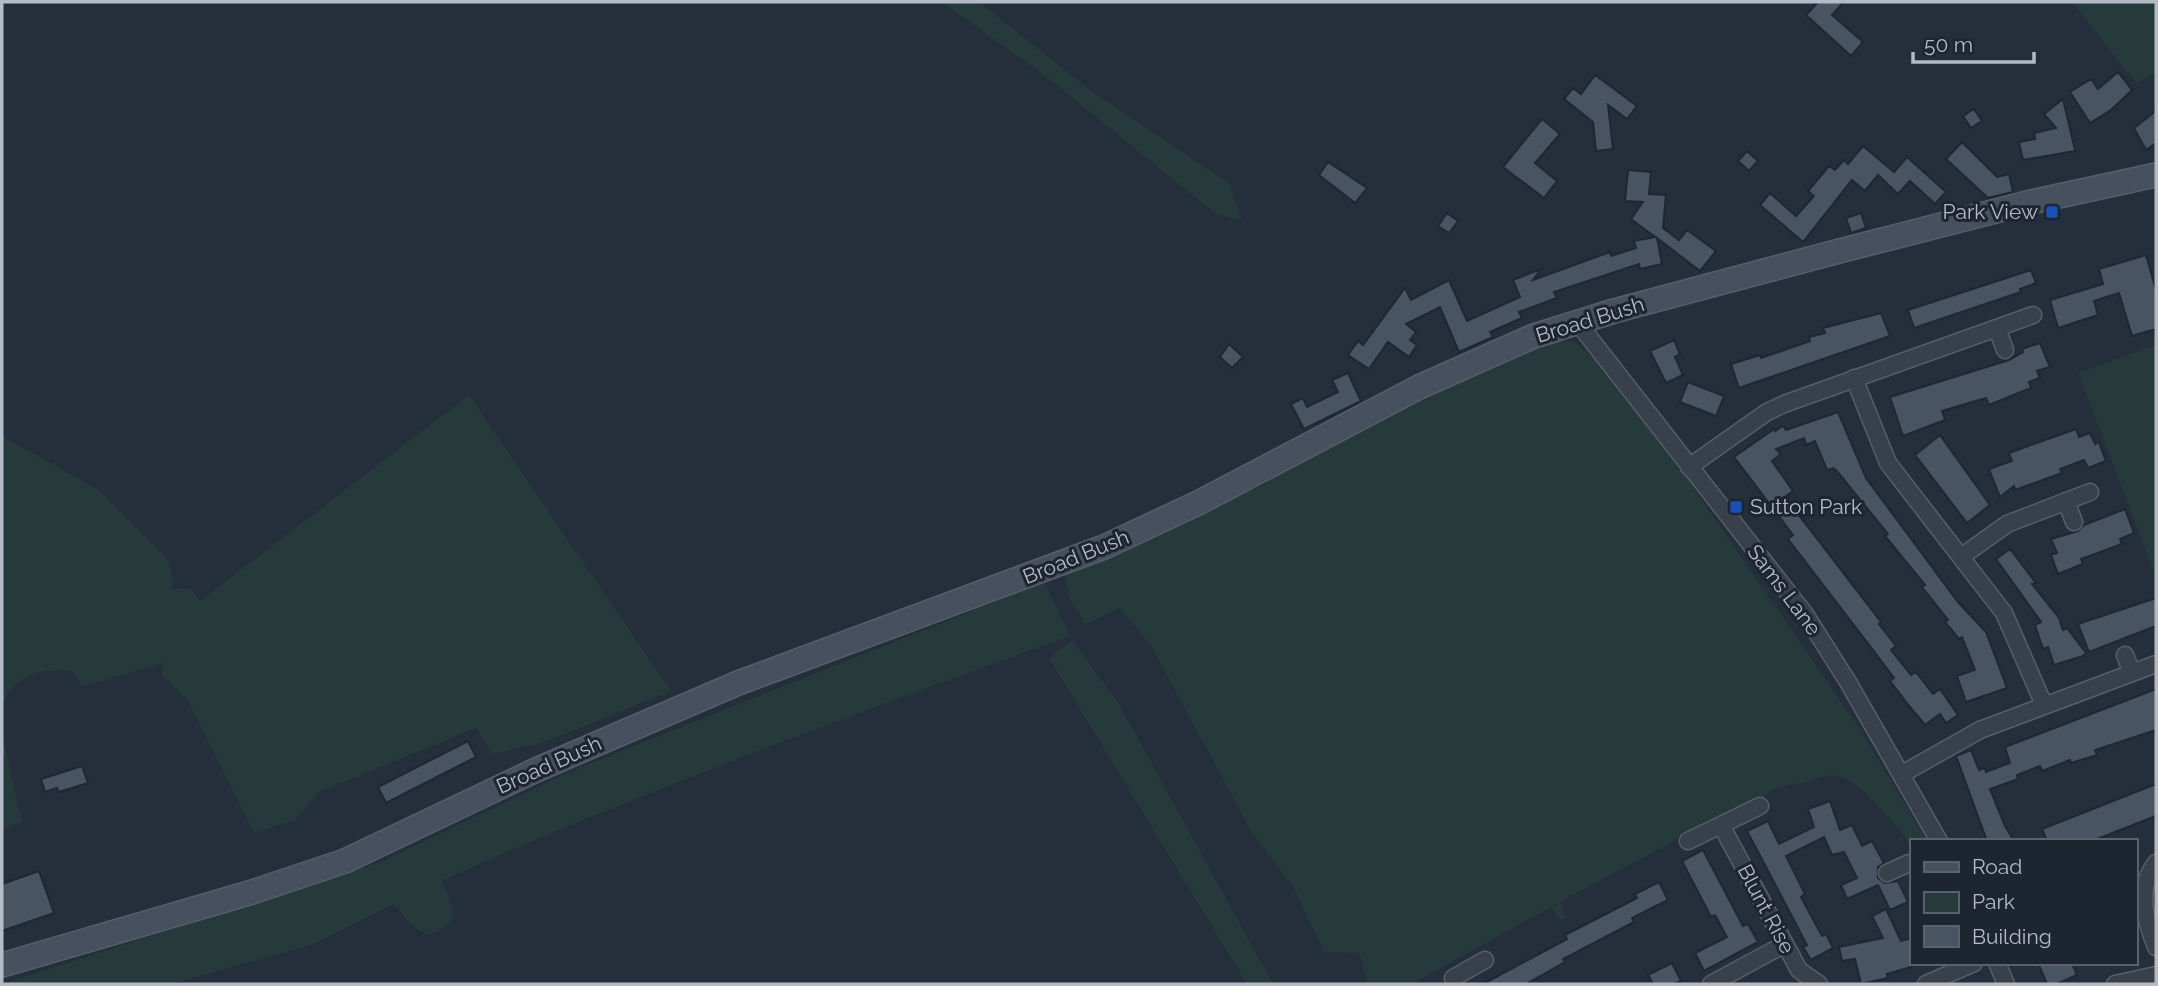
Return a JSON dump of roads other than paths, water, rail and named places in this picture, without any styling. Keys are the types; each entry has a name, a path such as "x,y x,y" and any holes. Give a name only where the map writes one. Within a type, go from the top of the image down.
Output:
{"main road":[{"name":"Broad Bush","path":"2,965 261,889 345,861 549,765 738,683 1104,547 1198,503 1468,364 1578,323 1847,249 2027,203 2156,175"}],"street":[{"path":"1689,467 1767,412 1854,378 2033,315"},
{"name":"Sams Lane","path":"1578,323 1805,614 1902,774 1938,839"},
{"path":"1997,328 2006,350"},
{"path":"1854,378 1888,463 2004,613 2045,705"},
{"path":"1961,557 2007,524 2090,492"},
{"path":"2066,500 2074,522"},
{"path":"2125,655 2132,673"},
{"path":"1902,774 1980,730 2156,664"},
{"path":"1688,842 1760,806"},
{"name":"Blunt Rise","path":"1721,825 1798,970 1819,984"},
{"path":"1887,873 1908,860"},
{"path":"2156,863 2147,878 2143,897 2147,921 2156,947"},
{"path":"1711,984 1785,944"},
{"path":"1450,982 1485,960"},
{"path":"1926,984 1946,969 1965,965"},
{"path":"1998,965 2006,984"},
{"path":"2115,984 2156,975"}],"place":[{"name":"Park View","path":"2052,212"},
{"name":"Sutton Park","path":"1736,507"}]}
